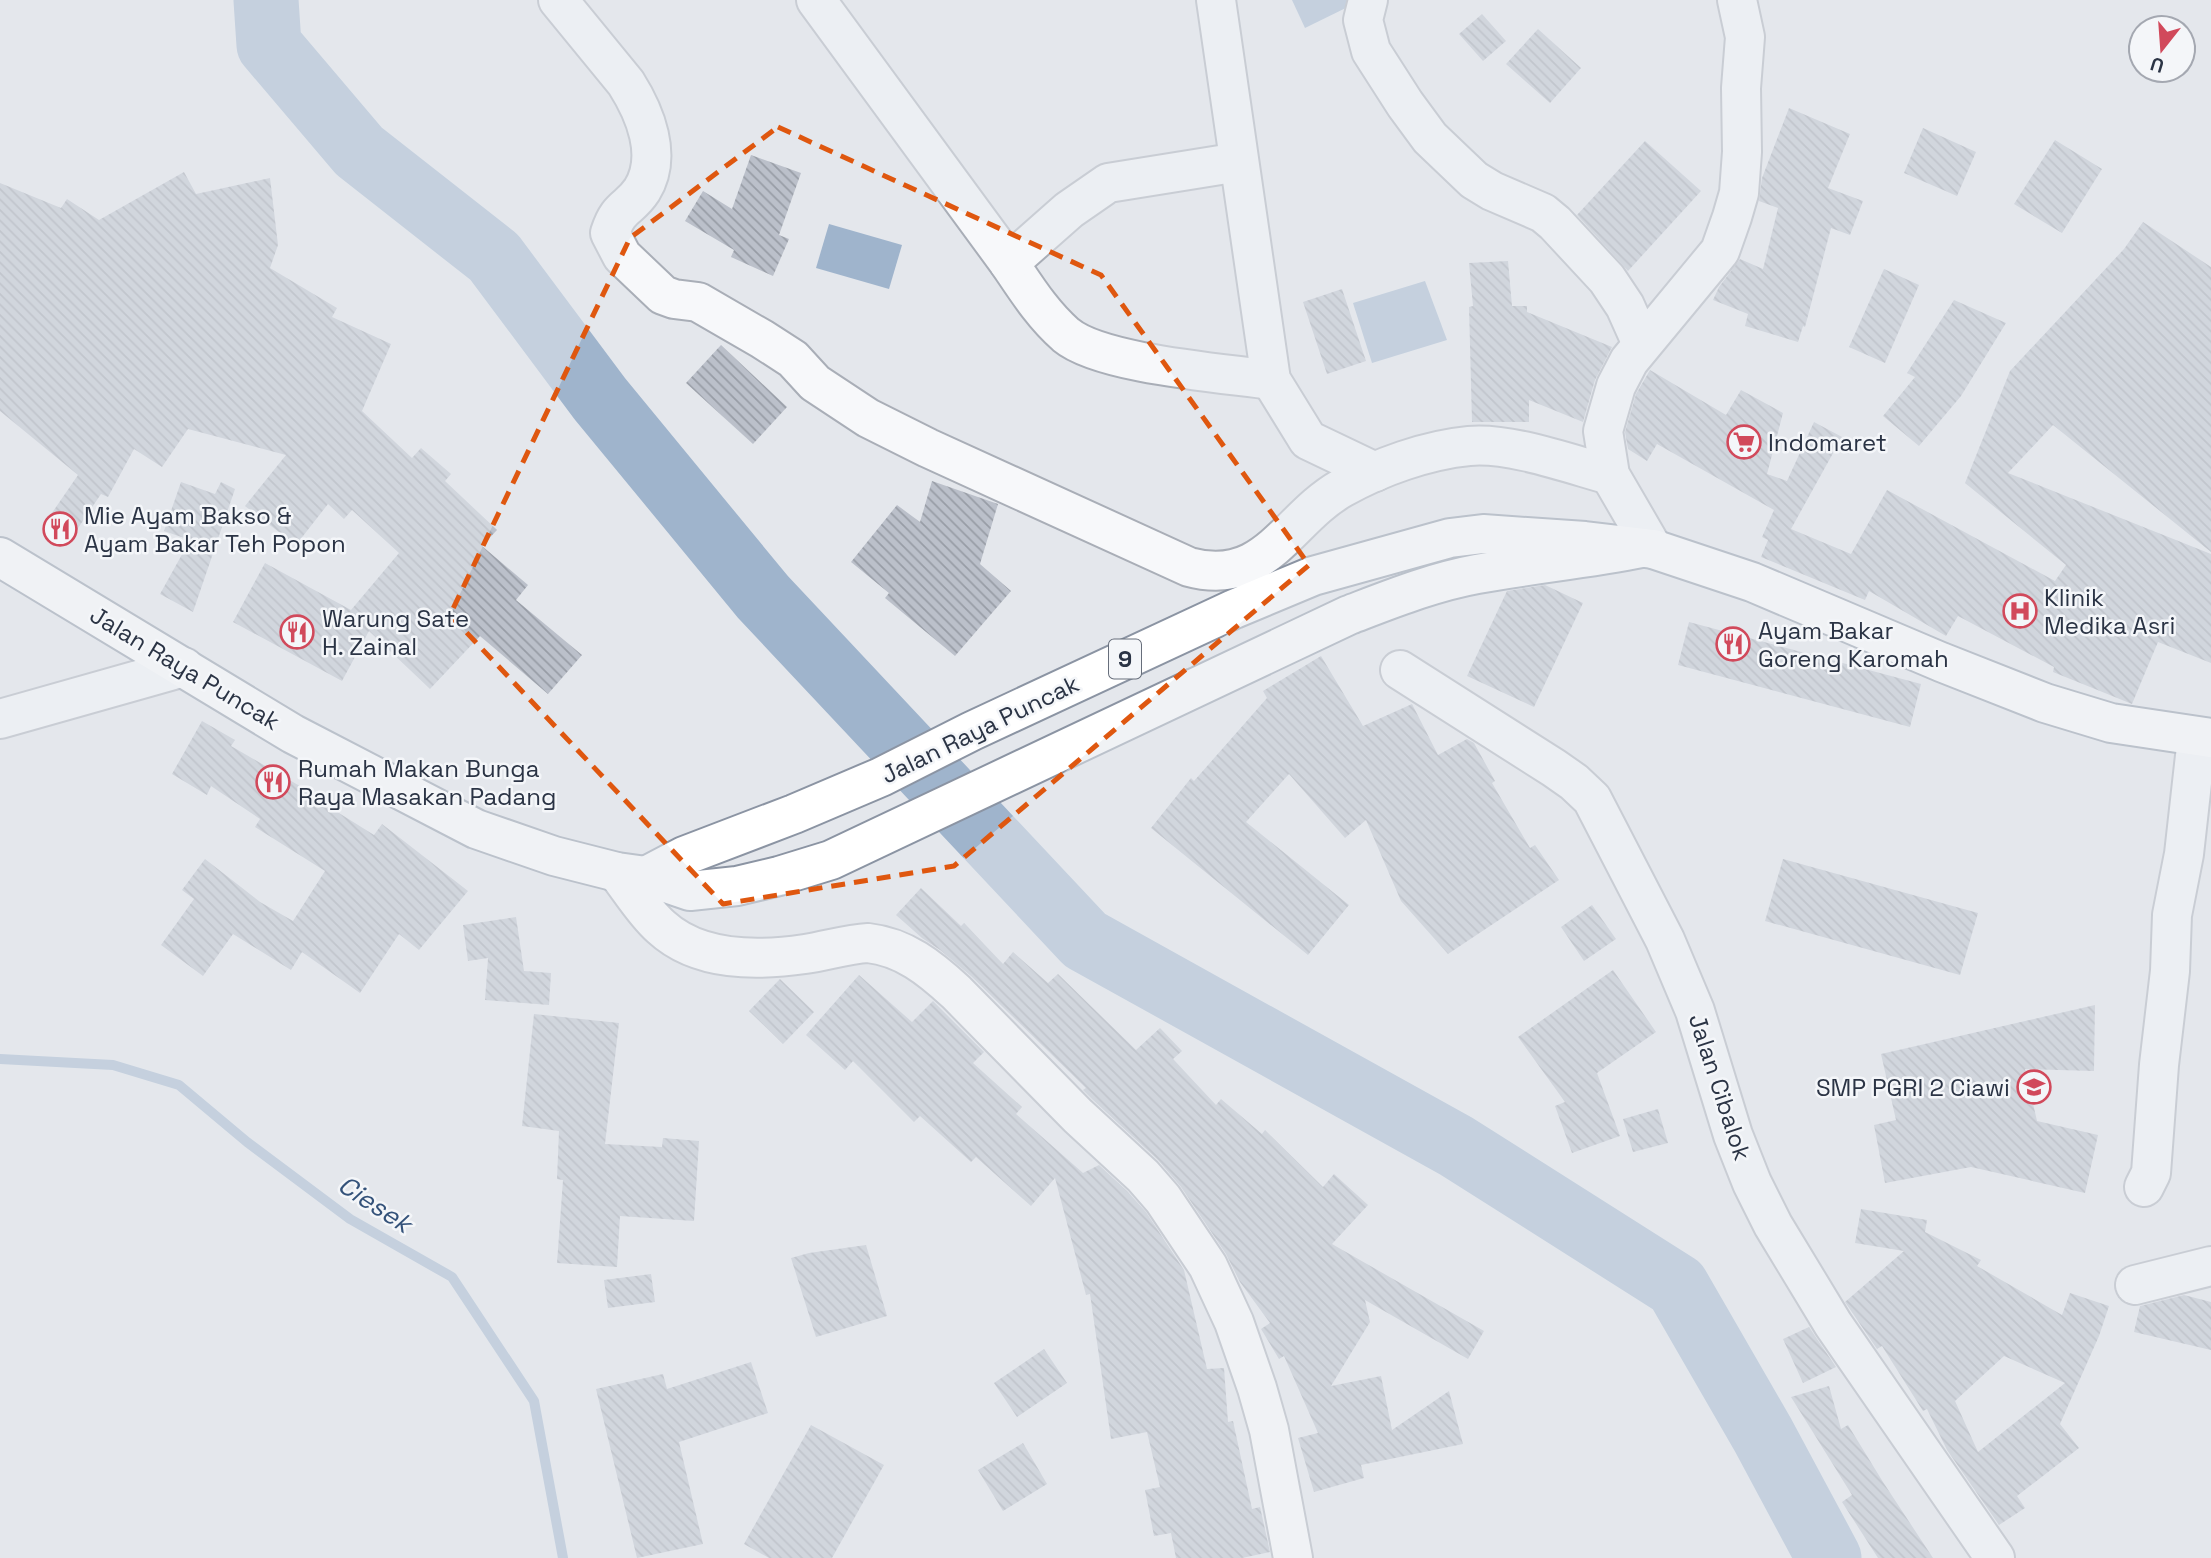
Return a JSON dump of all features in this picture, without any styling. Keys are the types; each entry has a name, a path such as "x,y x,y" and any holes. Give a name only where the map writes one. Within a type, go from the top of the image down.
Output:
{"main road":[{"name":"Jalan Raya Puncak","path":"687,873 794,814 881,777 972,731 1196,626 1313,576 1450,538 1483,534 1585,550 1648,549 1752,582 2045,703 2112,723 2204,738"},
{"name":"Jalan Raya Puncak","path":"0,557 293,734 476,829 554,856 632,874 687,873 747,883 831,860 1349,615 1418,589 1585,550"},
{"path":"632,874 660,926 673,936 710,952 744,959 767,959 868,943 901,951 937,974 1078,1116 1143,1176 1169,1207 1208,1266 1234,1322 1269,1430 1292,1553"}],"street":[{"path":"558,0 626,83 648,129 651,146 646,181 634,200 619,212 610,233 622,256 663,295 698,302 762,339 793,359 815,383 868,418 1189,567 1205,571 1230,570 1259,558 1275,548 1322,501 1343,488 1375,472 1441,450 1471,446 1516,449 1610,474"},
{"path":"816,0 1009,263 1037,306 1068,337 1114,357 1271,380"},
{"path":"1216,0 1271,380 1308,440 1375,472"},
{"path":"1368,0 1363,20 1371,51 1430,138 1474,180 1492,191 1543,213 1555,223 1607,279 1625,306 1642,344"},
{"path":"1648,549 1610,474 1603,431 1616,386 1642,344 1720,251 1732,217 1739,193 1742,152 1741,88 1745,37 1737,0"},
{"path":"1009,263 1069,210 1108,183 1239,163"},
{"path":"0,719 184,667"},
{"name":"Jalan Cibalok","path":"1400,670 1554,768 1574,782 1592,800 1656,921 1679,971 1734,1135 1761,1203 1833,1324 1995,1558"},
{"path":"2144,1187 2151,1173 2170,971 2172,915 2204,738"},
{"path":"2135,1284 2211,1266"}],"highlighted area":[{"path":"778,127 1101,275 1309,565 954,866 723,904 450,615 630,238"}],"water":[{"path":"1292,0 1358,0 1358,2 1305,28"},
{"path":"829,224 902,245 889,289 816,268"},
{"path":"1425,281 1447,340 1372,363 1353,303"}],"building":[{"path":"1482,14 1506,41 1483,61 1459,34"},
{"path":"1538,29 1581,68 1550,103 1506,64"},
{"path":"1789,108 1850,134 1828,188 1863,201 1850,235 1831,228 1805,327 1803,326 1798,342 1745,326 1748,314 1713,300 1719,287 1740,259 1763,269 1778,208 1759,201 1762,178"},
{"path":"1923,128 1976,152 1957,196 1904,173"},
{"path":"2055,140 2102,169 2062,233 2014,204"},
{"path":"1645,141 1701,191 1628,271 1577,215"},
{"path":"751,155 801,173 779,235 789,239 773,276 731,257 734,250 685,221 703,191 732,209"},
{"path":"184,172 196,194 270,178 278,245 270,268 337,308 332,317 391,344 362,411 412,458 421,448 451,474 445,481 497,530 482,546 528,585 516,600 582,655 548,694 480,636 430,689 369,631 342,681 233,622 265,563 351,610 399,553 352,510 344,519 328,504 296,545 245,506 286,455 188,429 162,467 134,449 108,497 101,494 68,543 43,526 78,475 0,411 0,183 61,208 67,199 99,220"},
{"path":"2143,222 2211,267 2211,552 2053,425 2008,473 2211,554 2211,663 2158,642 2132,704 2053,672 2054,667 1958,616 1946,636 1869,591 1865,600 1761,557 1768,540 1762,537 1774,510 1657,444 1647,461 1628,449 1625,432 1636,394 1650,370 1726,415 1741,390 1783,413 1767,474 1787,481 1814,422 1842,437 1791,529 1851,554 1887,490 2055,581 2066,565 1965,483 2010,371 2124,249"},
{"path":"1508,261 1512,306 1527,306 1527,312 1612,347 1595,380 1583,422 1529,400 1529,422 1472,422 1469,307 1473,306 1469,263"},
{"path":"1884,269 1919,285 1885,363 1849,347"},
{"path":"1342,289 1366,361 1327,374 1303,302"},
{"path":"1954,300 2006,323 1961,396 1919,446 1883,416 1915,377 1907,373"},
{"path":"721,345 787,407 753,444 686,383"},
{"path":"932,481 998,504 980,564 1011,591 955,656 885,598 889,593 851,562 897,505 920,522"},
{"path":"181,482 215,494 221,482 235,489 193,612 160,594 190,540 164,531"},
{"path":"1545,585 1583,603 1534,707 1467,676 1507,591"},
{"path":"1689,622 1921,684 1910,727 1678,665"},
{"path":"1321,656 1363,726 1412,704 1438,755 1467,739 1474,743 1495,781 1492,783 1530,848 1535,845 1559,880 1448,954 1401,901 1366,820 1345,838 1289,774 1246,822 1349,905 1308,955 1151,828 1191,778 1194,781 1267,698 1263,691"},
{"path":"202,721 235,740 231,746 317,796 315,798 374,835 382,824 468,891 419,950 399,934 360,993 302,952 291,970 233,934 203,976 161,945 194,899 182,890 205,859 260,902 293,921 325,871 255,827 260,819 211,786 207,795 172,774"},
{"path":"1783,859 1978,913 1960,975 1765,921"},
{"path":"921,888 961,926 964,923 1003,964 1013,952 1048,983 1058,974 1136,1050 1160,1028 1182,1051 1173,1059 1216,1105 1221,1099 1262,1134 1265,1130 1323,1187 1334,1174 1368,1205 1332,1244 1484,1331 1468,1359 1365,1300 1370,1322 1331,1386 1381,1376 1392,1430 1449,1391 1463,1444 1361,1465 1364,1478 1314,1492 1298,1438 1318,1433 1284,1356 1279,1359 1261,1329 1270,1323 1240,1282 1226,1254 1181,1187 1158,1160 1093,1100 1083,1090 1086,1088 971,976 896,915"},
{"path":"1592,905 1616,939 1584,961 1561,927"},
{"path":"516,917 524,971 551,973 549,1005 485,1000 488,958 468,961 463,925"},
{"path":"1613,970 1656,1032 1597,1073 1620,1136 1572,1153 1555,1106 1565,1102 1518,1037"},
{"path":"859,975 912,1022 933,1001 984,1052 973,1063 1022,1107 1016,1114 1083,1173 1099,1165 1146,1212 1184,1270 1207,1369 1224,1368 1228,1422 1233,1421 1252,1509 1260,1507 1270,1552 1242,1558 1176,1558 1171,1533 1154,1536 1145,1490 1160,1487 1147,1432 1111,1439 1090,1294 1086,1295 1055,1178 1031,1206 976,1157 971,1162 920,1116 914,1122 853,1061 845,1070 806,1035"},
{"path":"780,979 814,1012 783,1044 749,1011"},
{"path":"2095,1005 2094,1071 2025,1069 2037,1121 2098,1135 2085,1193 1971,1167 1885,1183 1874,1125 1896,1120 1881,1054"},
{"path":"534,1014 619,1023 605,1144 662,1147 663,1138 699,1141 694,1221 620,1216 617,1267 557,1263 563,1180 557,1179 559,1131 522,1126"},
{"path":"1658,1109 1668,1143 1633,1152 1623,1119"},
{"path":"1861,1209 1927,1220 1925,1232 1981,1260 1977,1266 2062,1315 2070,1293 2109,1306 2099,1336 2060,1424 2079,1448 2017,1496 2025,1508 1999,1525 1947,1450 1927,1409 1923,1411 1882,1346 1877,1349 1845,1302 1904,1251 1855,1243","holes":["2004,1356 2065,1383 1978,1452 1955,1401"]},
{"path":"866,1245 887,1316 816,1337 791,1258"},
{"path":"651,1274 655,1302 608,1308 604,1280"},
{"path":"2184,1295 2211,1302 2211,1350 2134,1332 2140,1306"},
{"path":"1809,1327 1836,1367 1803,1383 1783,1339"},
{"path":"1044,1349 1067,1383 1017,1417 994,1383"},
{"path":"751,1362 768,1413 679,1442 703,1544 637,1558 596,1389 663,1374 667,1389"},
{"path":"1829,1386 1841,1429 1848,1425 1933,1558 1878,1558 1842,1502 1852,1495 1791,1397"},
{"path":"811,1425 884,1465 832,1558 769,1558 744,1544"},
{"path":"1023,1443 1047,1484 1003,1511 978,1470"}],"waterway":[{"path":"266,0 269,45 359,151 494,257 600,399 763,597 1085,940 1456,1146 1677,1286 1763,1435 1829,1558"},
{"name":"Ciesek","path":"0,1059 113,1065 179,1085 247,1142 350,1219 452,1277 534,1401 563,1558"}],"place":[{"name":"Indomaret","path":"1744,442"},
{"name":"Mie Ayam Bakso & Ayam Bakar Teh Popon","path":"60,529"},
{"name":"Klinik Medika Asri","path":"2020,611"},
{"name":"Warung Sate H. Zainal","path":"297,632"},
{"name":"Ayam Bakar Goreng Karomah","path":"1733,644"},
{"name":"Rumah Makan Bunga Raya Masakan Padang","path":"273,782"},
{"name":"SMP PGRI 2 Ciawi","path":"2034,1087"}]}
